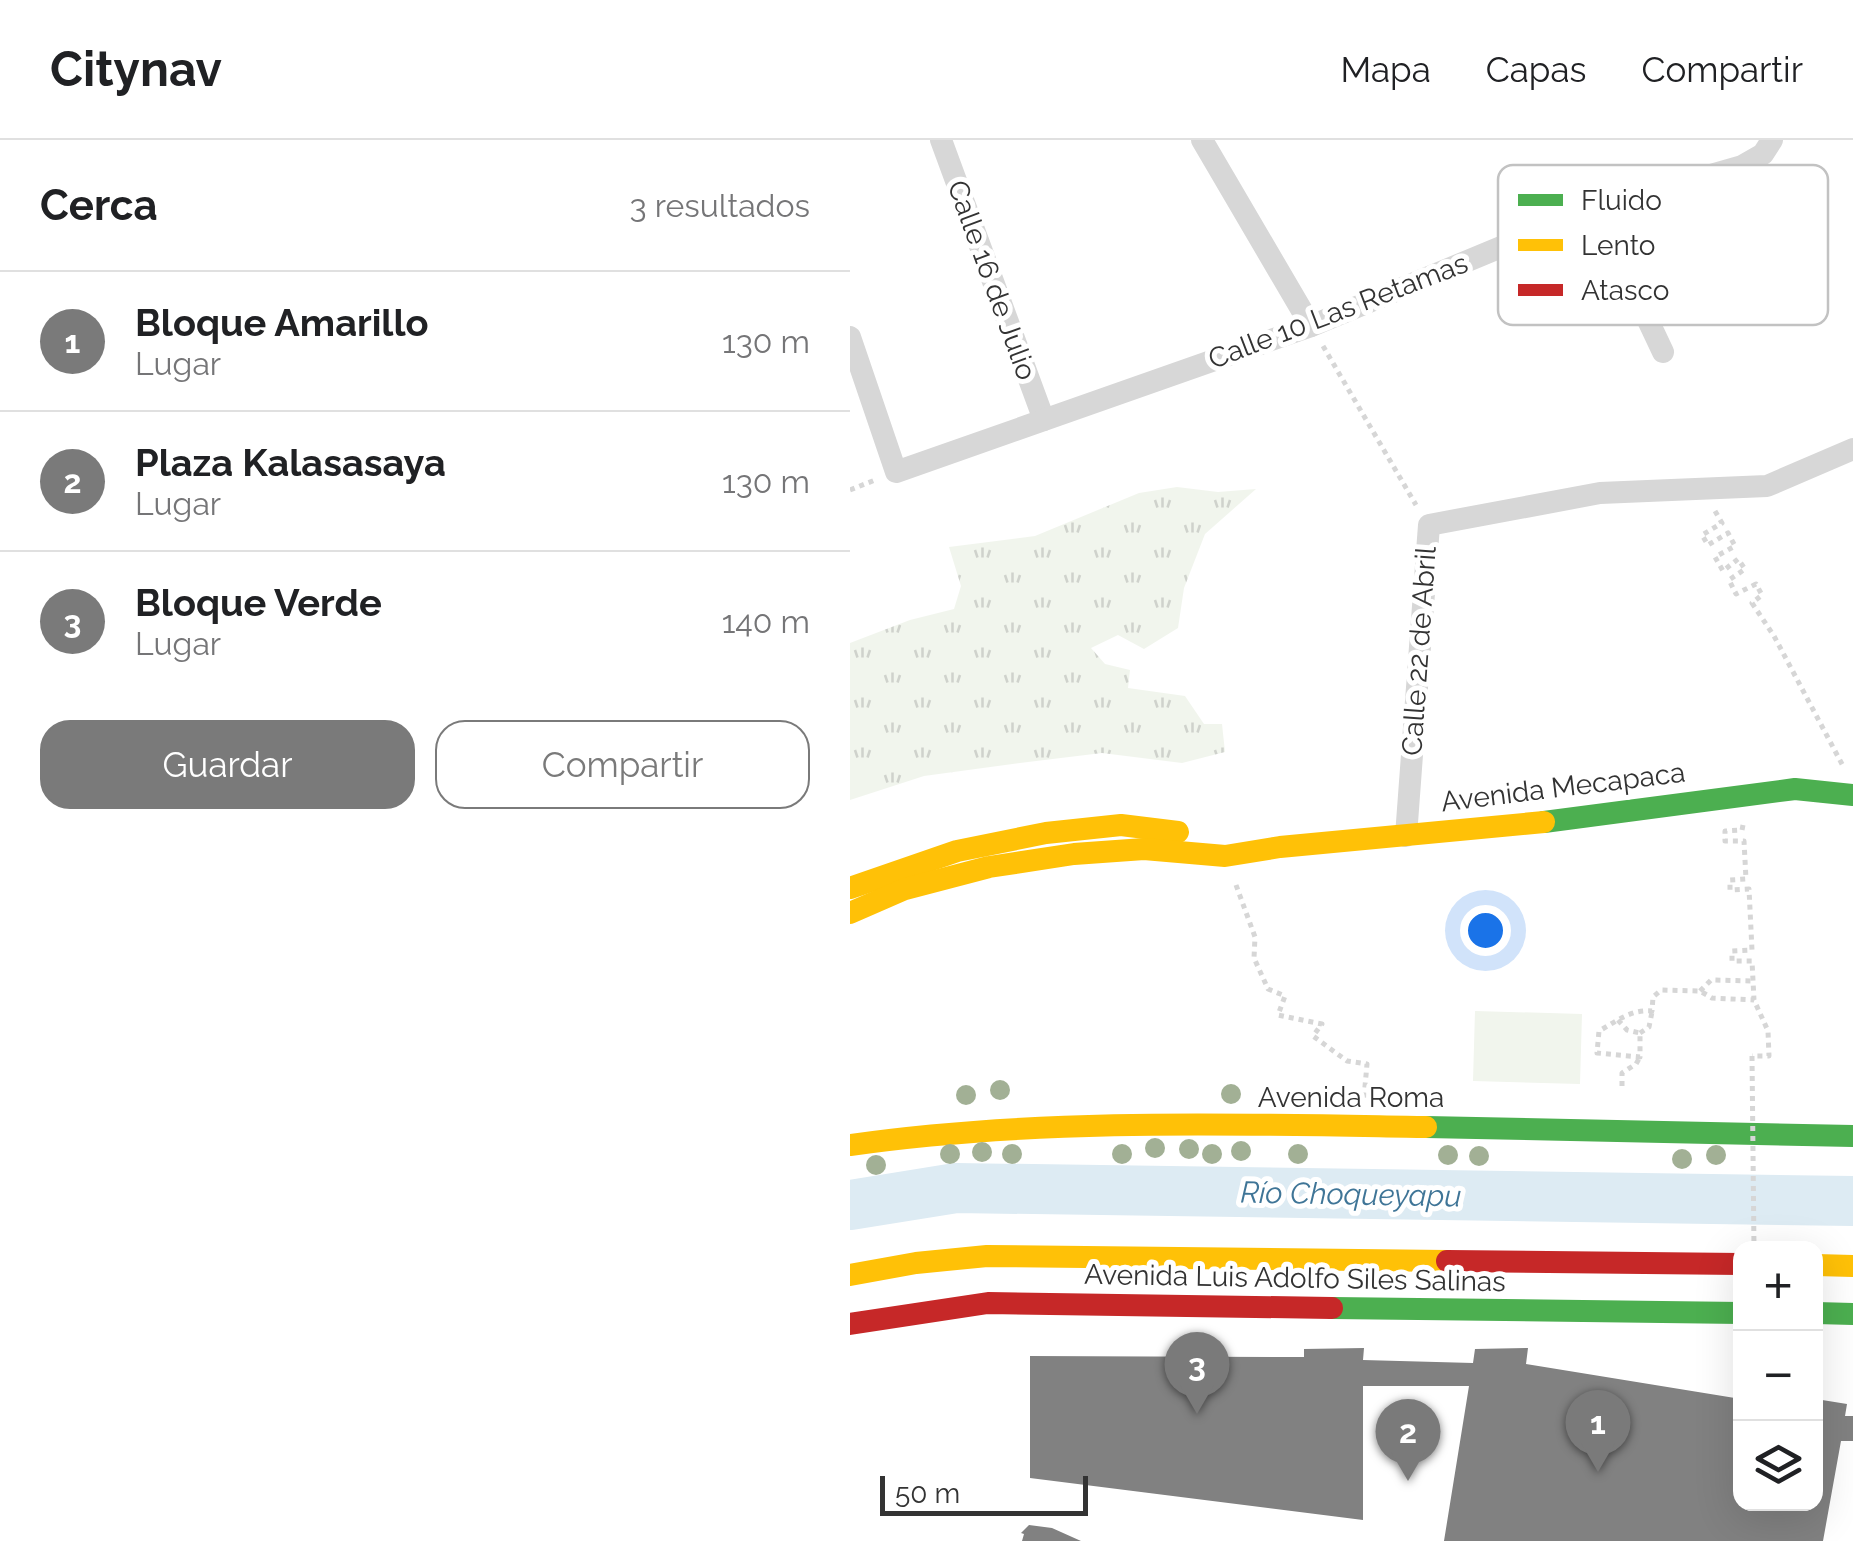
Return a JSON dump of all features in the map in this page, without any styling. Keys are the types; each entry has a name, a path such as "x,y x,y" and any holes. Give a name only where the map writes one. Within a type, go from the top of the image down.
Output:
{"main road":[{"name":"Avenida Mecapaca","path":"850,913 904,889 990,867 1074,854 1144,850 1225,856 1280,847 1566,820 1795,790 1853,795"},
{"name":"Avenida Mecapaca","path":"850,888 956,851 1046,833 1121,825 1183,830 1280,847"},
{"name":"Avenida Roma","path":"850,1145 918,1134 1053,1126 1362,1126 1853,1136"},
{"name":"Avenida Luis Adolfo Siles Salinas","path":"850,1276 916,1263 987,1256 1733,1264"},
{"path":"1823,1266 1853,1266"},
{"name":"Avenida Luis Adolfo Siles Salinas","path":"850,1324 988,1303 1733,1312"},
{"path":"1823,1314 1853,1314"}],"street":[{"name":"Calle 16 de Julio","path":"941,140 1044,420"},
{"path":"1202,140 1311,326"},
{"name":"Calle 10 Las Retamas","path":"1744,165 1762,154 1772,140"},
{"name":"Calle 10 Las Retamas","path":"850,337 896,472 1311,326 1498,248"},
{"path":"1650,325 1663,352"},
{"path":"1429,525 1600,493 1767,486 1853,449"},
{"name":"Calle 22 de Abril","path":"1406,836 1429,525"}],"path":[{"path":"1311,326 1429,525"},
{"path":"1704,490 1722,523 1702,535 1708,545 1728,533 1736,546 1715,557 1723,571 1738,559 1745,569 1728,580 1736,594 1756,584 1762,595 1752,603 1774,636 1844,768"},
{"path":"1747,795 1742,830 1724,830 1725,841 1744,841 1746,879 1730,880 1730,890 1749,889 1752,950 1732,951 1732,961 1752,961 1754,1000 1768,1031 1769,1056 1752,1056 1754,1241"},
{"path":"1225,856 1255,937 1254,958 1268,988 1284,996 1278,1015 1322,1024 1313,1036 1346,1061 1366,1064 1362,1126"},
{"path":"1700,991 1710,980 1754,981"},
{"path":"1618,1020 1627,1030 1640,1032 1649,1027 1653,997 1661,990 1700,991 1712,998 1754,1000"},
{"path":"1640,1057 1597,1053 1600,1032 1638,1010 1652,1011"},
{"path":"1622,1086 1622,1073 1640,1057 1640,1032"}],"green space":[{"path":"1177,487 1218,492 1256,489 1205,534 1184,588 1178,628 1144,649 1118,635 1091,648 1105,664 1130,670 1128,688 1185,696 1204,724 1222,724 1225,752 1182,763 1102,753 1028,762 924,776 850,800 850,643 910,620 954,609 961,586 949,547 1035,536 1139,493"},
{"path":"1475,1011 1582,1014 1580,1084 1473,1081"}],"building":[{"path":"1364,1348 1363,1360 1473,1363 1475,1349 1528,1348 1526,1364 1733,1398 1733,1511 1823,1511 1823,1400 1847,1404 1845,1416 1853,1416 1853,1441 1841,1441 1823,1541 1444,1541 1469,1386 1363,1386 1363,1520 1030,1478 1030,1356 1304,1357 1304,1349"},
{"path":"1029,1525 1052,1528 1081,1541 1022,1541 1021,1533"}],"waterway":[{"name":"Río Choqueyapu","path":"850,1205 956,1188 1853,1201"}],"traffic: fast":[{"path":"1544,822 1795,789 1853,795"},
{"path":"1426,1127 1853,1136"},
{"path":"1332,1308 1733,1313"},
{"path":"1823,1313 1853,1314"}],"traffic: slow":[{"path":"850,913 905,889 989,867 1074,854 1144,849 1225,856 1280,847 1544,822"},
{"path":"850,888 957,851 1046,833 1121,825 1178,832"},
{"path":"850,1145 921,1136 1065,1127 1426,1127"},
{"path":"850,1275 987,1256 1447,1261"},
{"path":"1823,1265 1853,1266"}],"traffic: jam":[{"path":"1447,1261 1733,1264"},
{"path":"850,1324 988,1303 1332,1308"}],"place":[{"name":"Bloque Verde","path":"1197,1414"},
{"name":"Bloque Amarillo","path":"1598,1472"},
{"name":"Plaza Kalasasaya","path":"1408,1481"}]}
